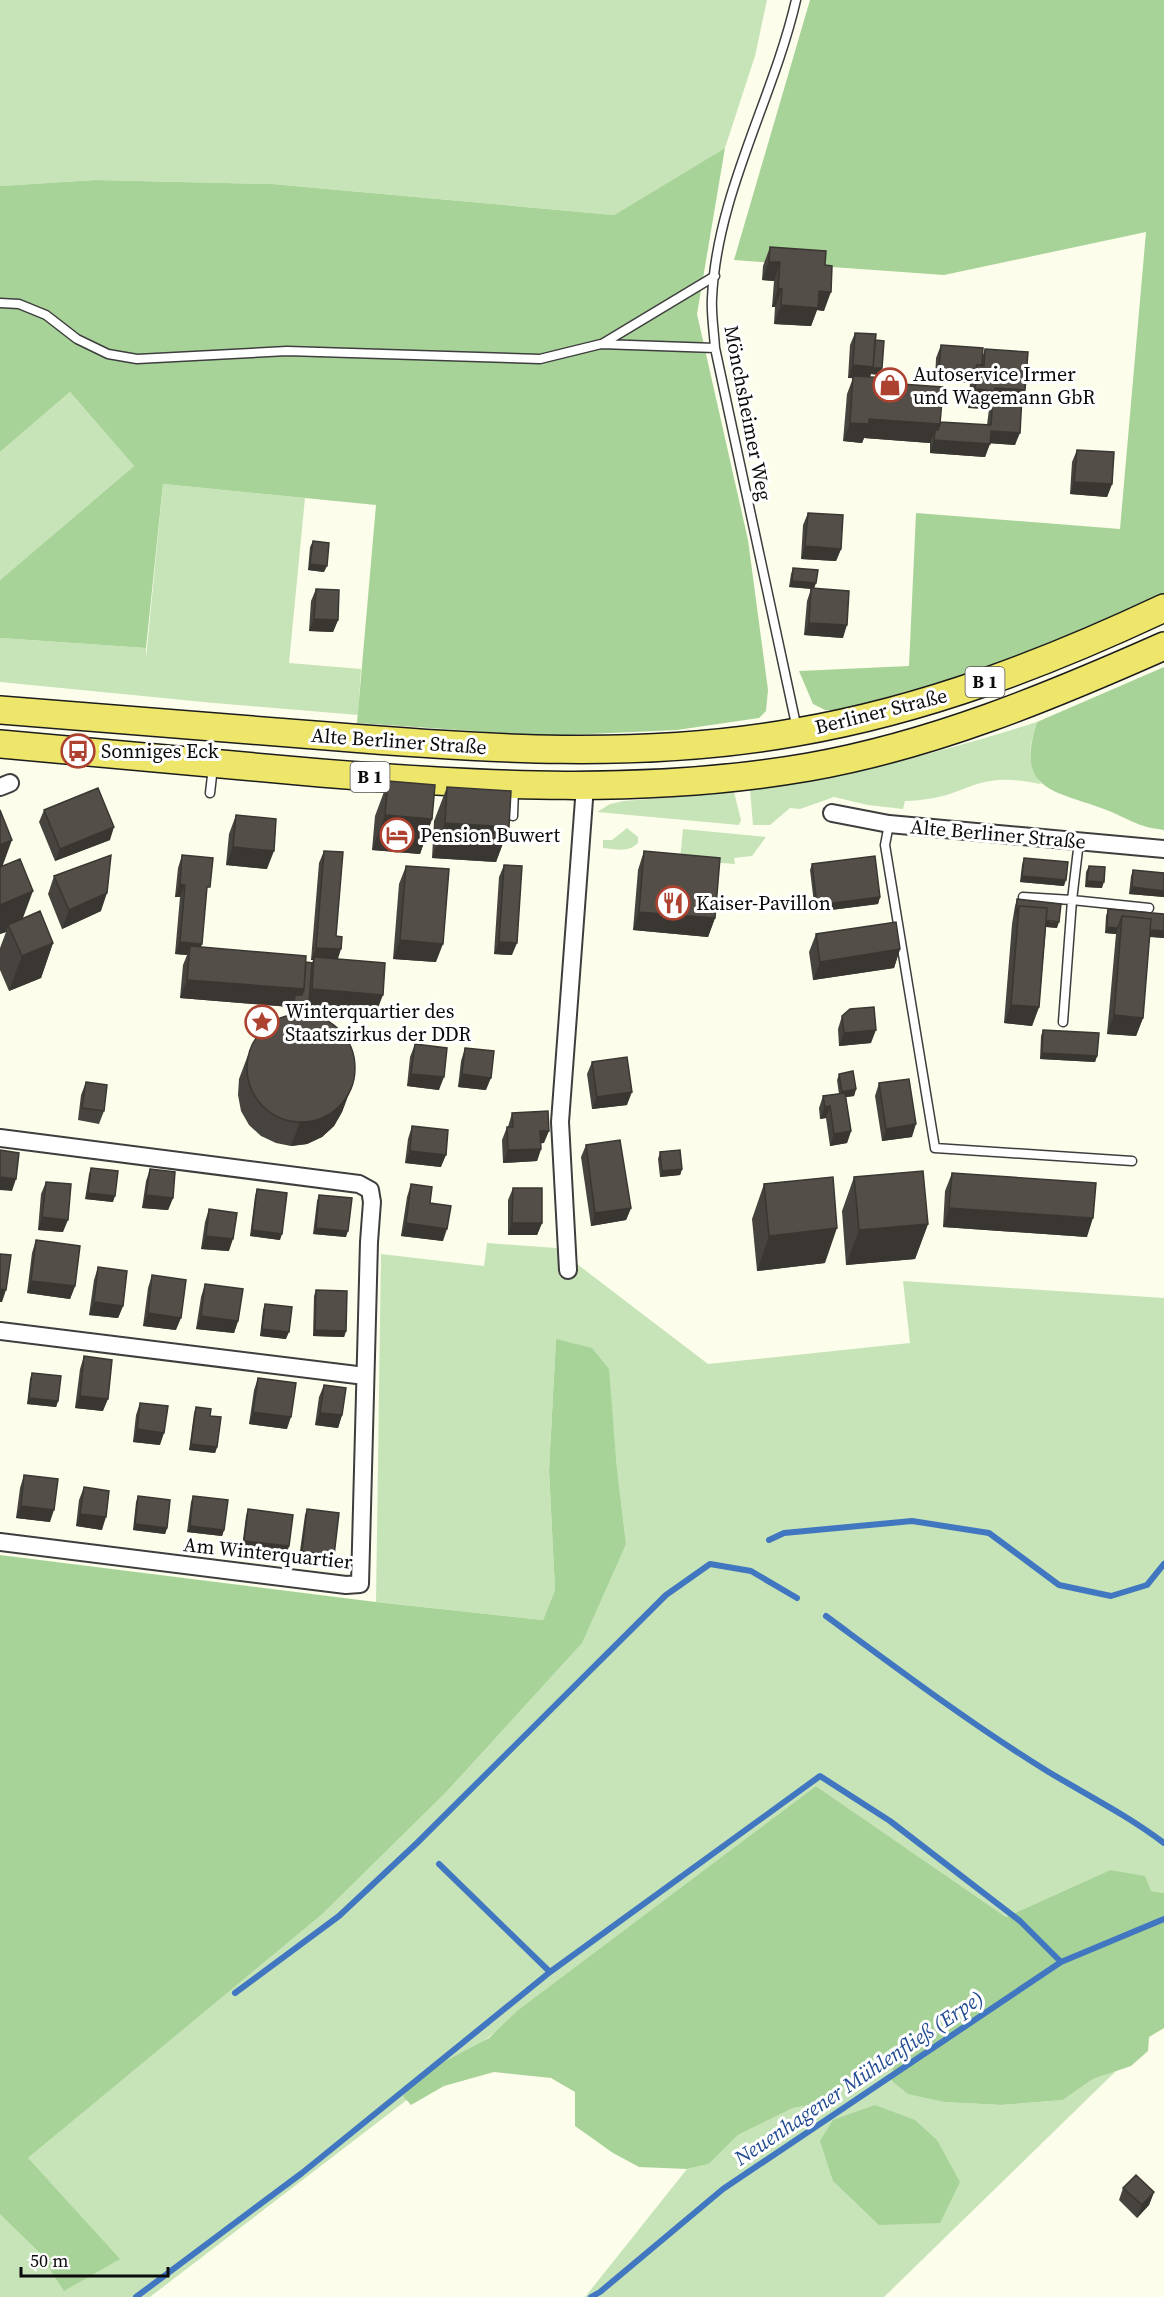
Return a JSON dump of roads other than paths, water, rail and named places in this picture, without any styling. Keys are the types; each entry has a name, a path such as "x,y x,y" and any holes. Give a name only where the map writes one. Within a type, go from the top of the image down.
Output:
{"main road":[{"name":"Berliner Straße","path":"797,732 891,711 948,694 1044,660 1116,631 1164,608"},
{"name":"Berliner Straße","path":"808,767 910,744 976,723 1078,684 1164,646"},
{"name":"Alte Berliner Straße","path":"0,710 503,748 674,747 797,732"},
{"name":"Alte Berliner Straße","path":"0,744 398,780 515,786 667,783 808,767"}],"street":[{"path":"568,1270 560,1122 585,786"},
{"name":"Alte Berliner Straße","path":"832,813 889,824 1164,849"},
{"name":"Am Winterquartier","path":"0,1138 359,1184 370,1190 372,1202 360,1584 335,1584 0,1542"},
{"path":"0,1331 365,1376"}],"lane":[{"name":"Mönchsheimer Weg","path":"796,0 781,57 745,152 719,241 712,312 715,348 797,732"},
{"path":"602,344 715,276"},
{"path":"0,303 19,304 37,311 46,315 77,339 108,354 137,359 286,351 540,359 602,344 715,348"},
{"path":"210,793 213,764"},
{"path":"513,816 515,786"},
{"path":"889,824 885,845 935,1148 1132,1161"},
{"path":"1063,1022 1079,841"},
{"path":"1023,897 1149,908"}],"waterway":[{"path":"769,1540 784,1533 912,1521 989,1533 1059,1585 1111,1596 1147,1585 1164,1564"},
{"path":"235,1993 339,1916 417,1843 666,1595 710,1564 751,1571 797,1598"},
{"path":"826,1616 991,1734 1164,1843"},
{"path":"136,2297 302,2173 550,1972 820,1776 890,1821 1020,1921 1061,1962"},
{"path":"439,1864 550,1972"},
{"name":"Neuenhagener Mühlenfließ (Erpe)","path":"591,2297 600,2292 723,2189 1061,1962 1164,1919"}],"place":[{"name":"Autoservice Irmer und Wagemann GbR","path":"890,385"},
{"name":"Sonniges Eck","path":"78,751"},
{"name":"Pension Buwert","path":"397,835"},
{"name":"Kaiser-Pavillon","path":"673,903"},
{"name":"Winterquartier des Staatszirkus der DDR","path":"262,1022"}]}
